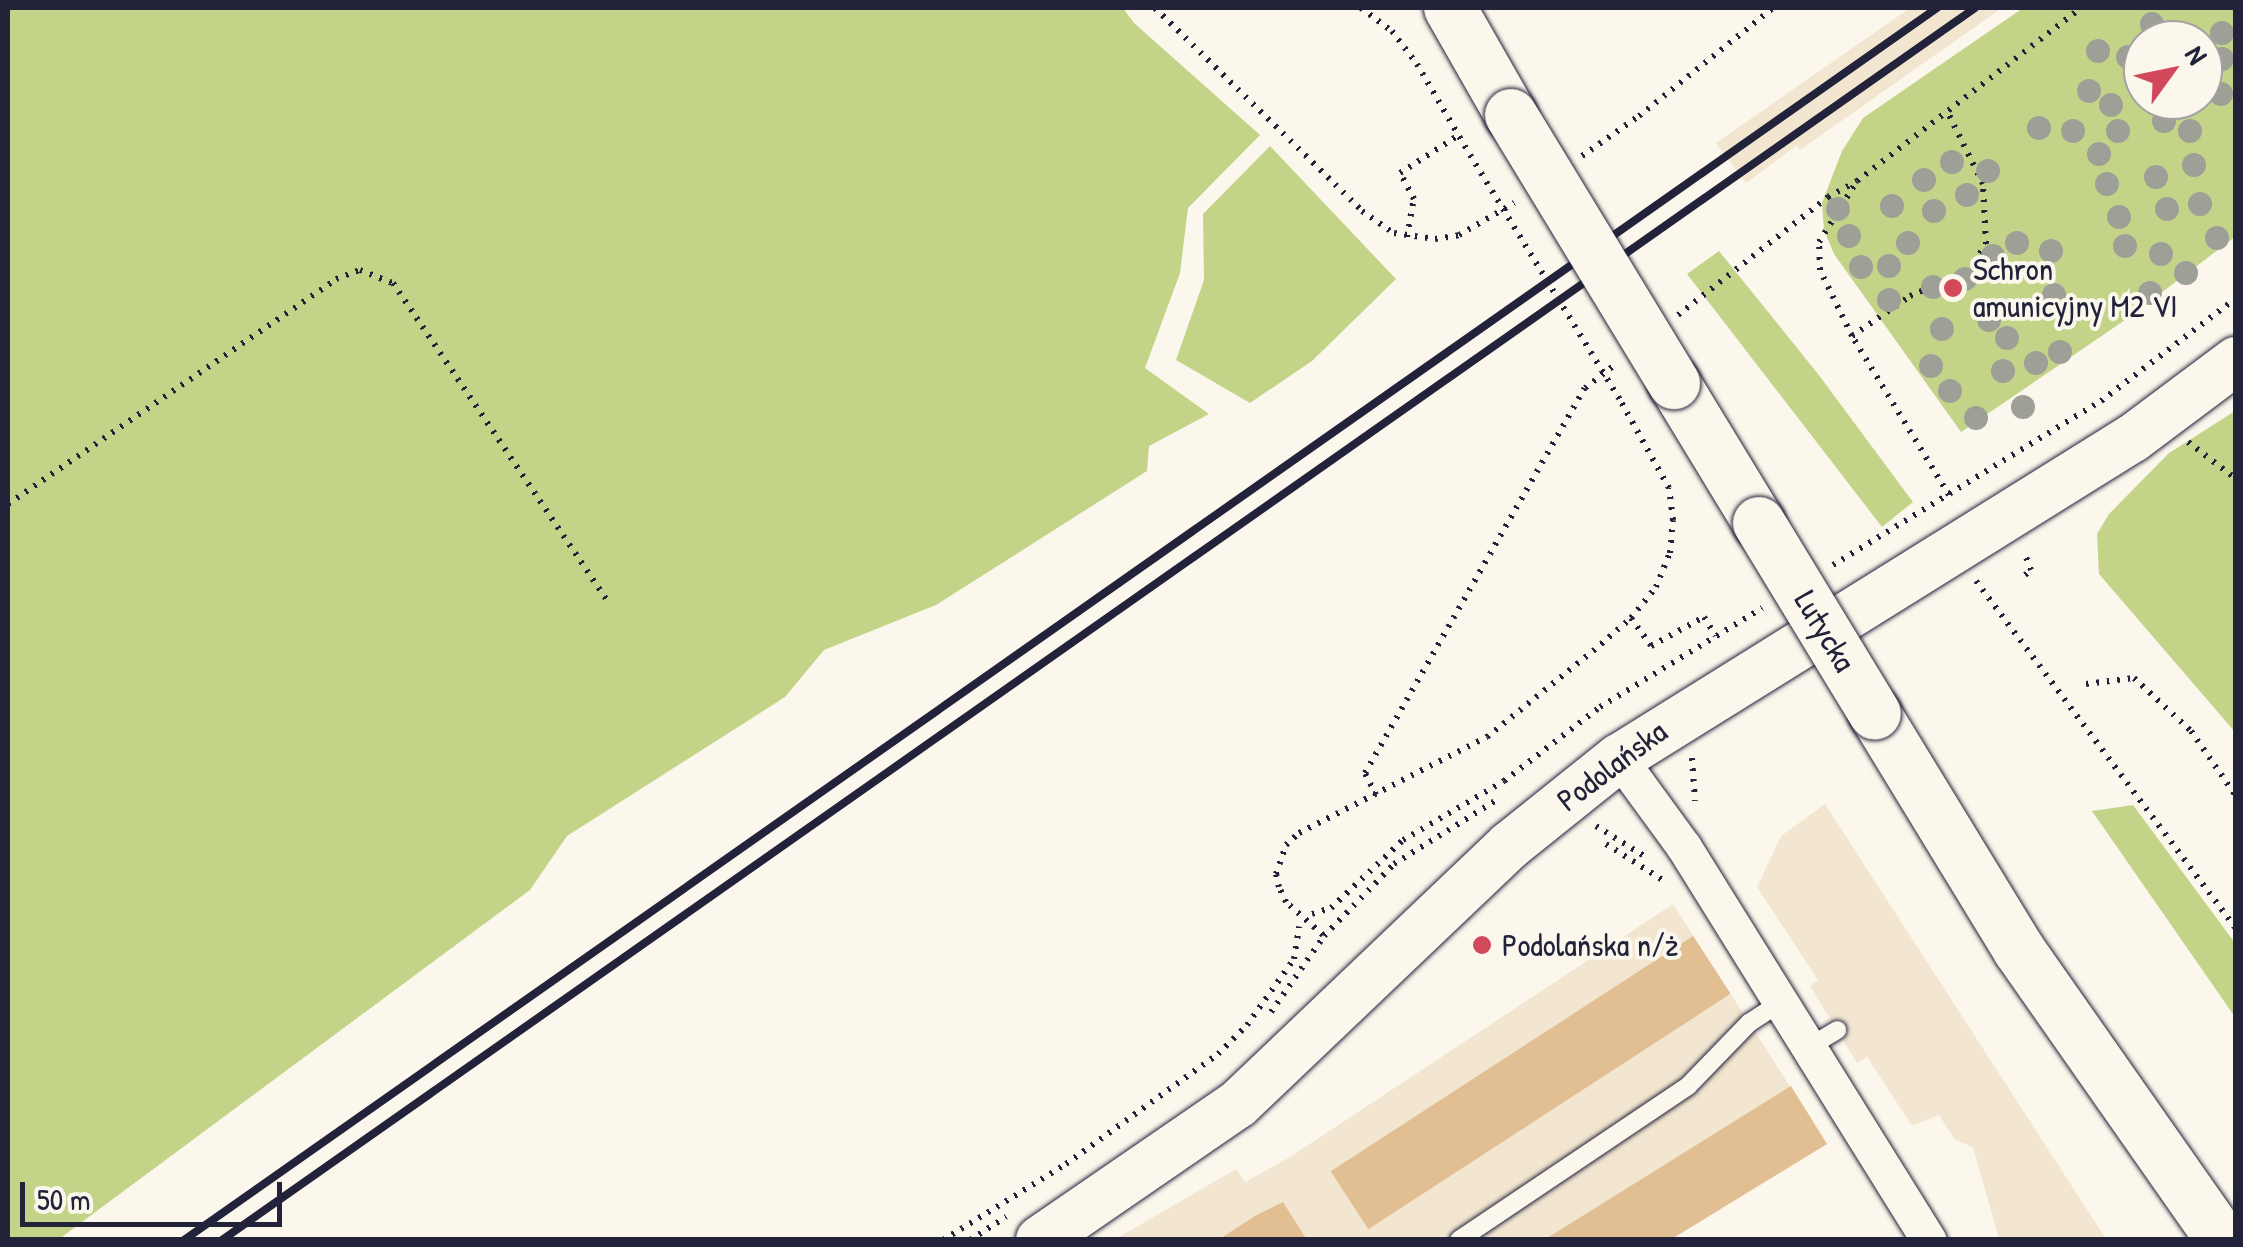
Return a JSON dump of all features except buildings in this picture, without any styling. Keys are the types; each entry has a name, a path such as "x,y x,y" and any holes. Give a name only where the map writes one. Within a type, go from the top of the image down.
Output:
{"main road":[{"name":"Lutycka","path":"1450,8 1511,115 2020,950 2222,1240"}],"street":[{"name":"Podolańska","path":"1040,1240 1167,1156 1251,1093 1510,846 1620,758 2133,438 2236,361"},
{"path":"1620,758 1684,847 1781,1002 1823,1038 1930,1240"}],"lane":[{"path":"1459,1240 1688,1086 1749,1023 1781,1002"}],"path":[{"path":"1155,8 1362,211 1407,236 1459,235 1530,192"},
{"path":"1324,936 1286,902 1276,874 1280,860 1299,833 1486,737 1631,618 1656,587 1670,553 1673,520 1669,488 1459,135 1392,30 1361,8"},
{"path":"1576,160 1639,116 1773,8"},
{"path":"1676,316 1828,197 1857,181 1948,113 2014,56 2081,8"},
{"path":"1852,336 1896,305 1968,271 1986,244 1983,184 1948,113"},
{"path":"1407,236 1414,199 1400,173 1459,135"},
{"path":"1857,181 1818,242 1820,270 1852,336 1955,506"},
{"path":"8,504 336,279 360,270 394,282 606,599"},
{"path":"1376,795 1365,772 1586,388 1616,364"},
{"path":"2180,435 2236,479"},
{"path":"1970,577 1994,597 2236,928"},
{"path":"1631,618 1650,646 1704,617 1716,636"},
{"path":"2086,684 2134,678 2190,731 2236,796"},
{"path":"1681,768 1687,755"},
{"path":"1606,844 1666,883"},
{"path":"943,1240 1081,1154 1218,1054 1247,1025 1296,961 1299,926"}],"shaded area":[{"path":"1910,8 2002,8 1800,150 1796,146 1746,183 1716,143"},
{"path":"1825,804 2106,1239 1999,1239 1973,1147 1955,1140 1939,1115 1912,1126 1867,1057 1857,1063 1810,986 1818,980 1757,887 1781,836"},
{"path":"1673,904 1827,1144 1670,1239 1114,1240 1236,1169 1245,1182 1290,1157"}],"green space":[{"path":"8,8 1123,8 1134,23 1260,135 1188,208 1180,273 1145,368 1209,414 1149,446 1147,471 936,605 824,650 785,697 567,836 530,890 59,1239 8,1239"},
{"path":"2023,8 2235,8 2235,237 2128,318 1961,432 1834,254 1824,230 1822,203 1842,151 1863,118"},
{"path":"1270,146 1396,279 1312,361 1250,403 1176,360 1204,280 1203,214"},
{"path":"1719,251 1818,374 1913,502 1882,527 1687,274"},
{"path":"2235,411 2235,732 2099,574 2097,534 2109,514 2169,453"},
{"path":"2133,805 2235,943 2235,1017 2092,811"}],"railway":[{"path":"184,1240 1937,8"},
{"path":"222,1240 1975,8"}],"place":[{"name":"Schron amunicyjny M2 VI","path":"1953,288"},
{"name":"Podolańska n/ż","path":"1482,945"}]}
